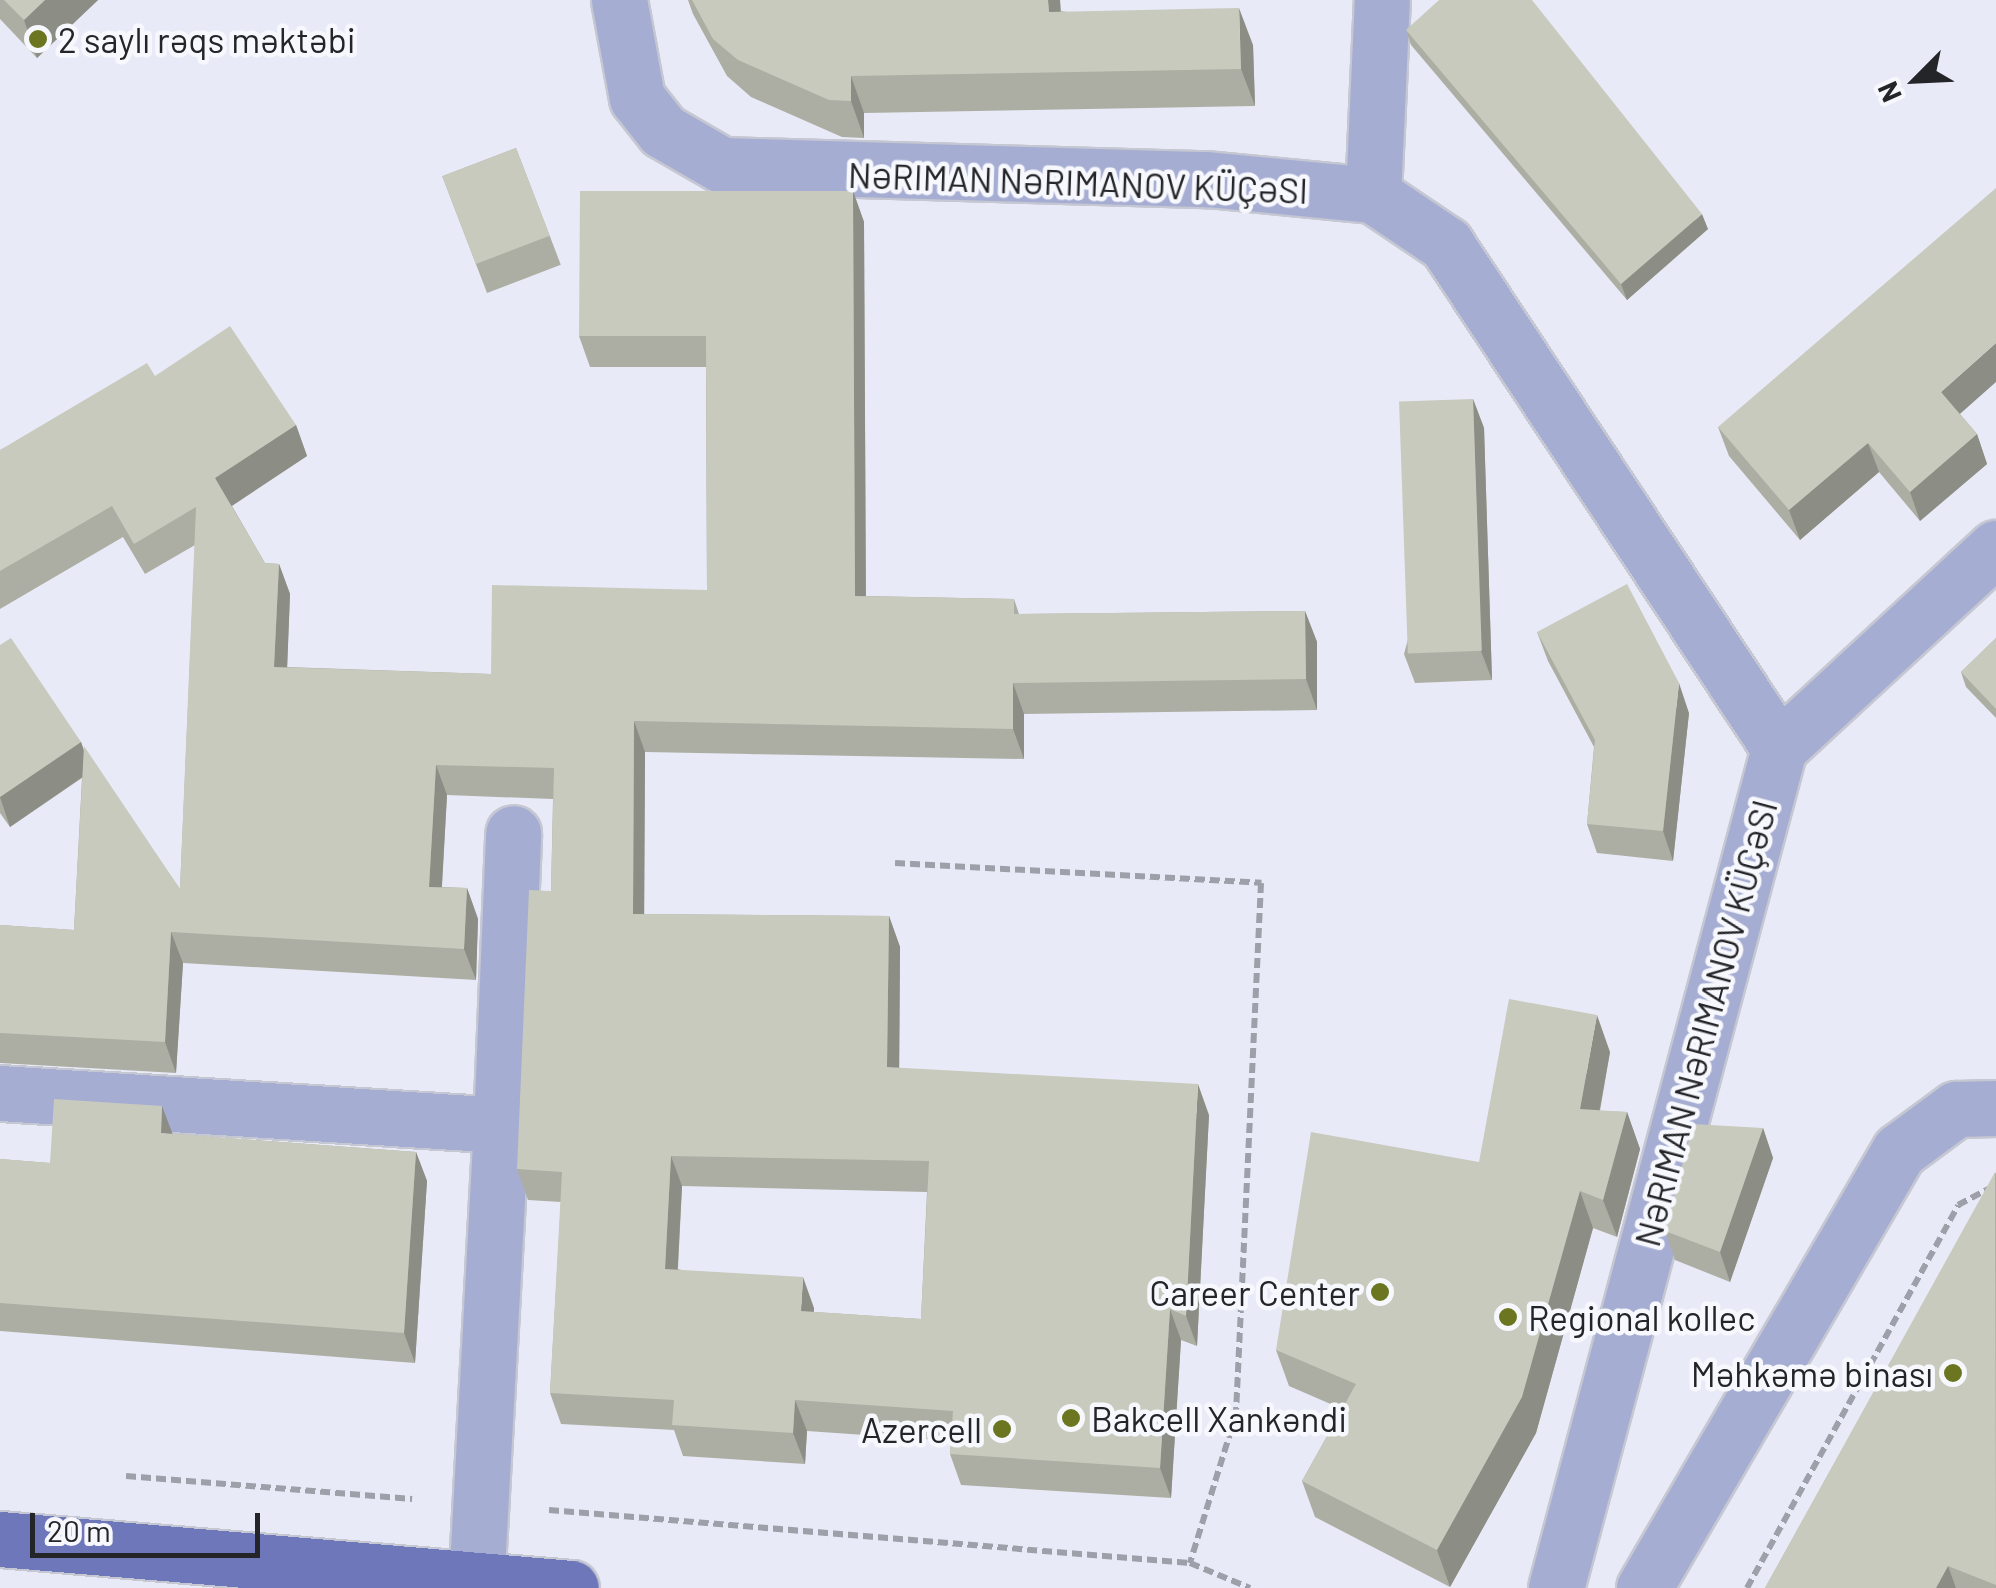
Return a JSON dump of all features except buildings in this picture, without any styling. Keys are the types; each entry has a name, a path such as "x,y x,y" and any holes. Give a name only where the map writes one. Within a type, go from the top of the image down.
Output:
{"main road":[{"path":"0,1539 84,1566 476,1580 571,1588"}],"street":[{"name":"NƏRIMAN NƏRIMANOV KÜÇƏSI","path":"619,0 637,98 663,131 722,166 1208,180 1372,194 1446,244 1779,748 1556,1588"},
{"path":"1372,194 1382,0"},
{"path":"1779,748 1996,548"},
{"path":"476,1580 501,1125 512,832"},
{"path":"0,1092 501,1125"},
{"path":"1644,1588 1900,1151 1956,1109 1996,1108"}],"path":[{"path":"895,864 1261,883 1236,1414 1190,1564"},
{"path":"1747,1588 1958,1205 1996,1185"},
{"path":"112,1475 1190,1564 1250,1588"}],"place":[{"name":"2 saylı rəqs məktəbi","path":"38,39"},
{"name":"Career Center","path":"1380,1292"},
{"name":"Regional kollec","path":"1508,1317"},
{"name":"Məhkəmə binası","path":"1953,1373"},
{"name":"Bakcell Xankəndi","path":"1071,1418"},
{"name":"Azercell","path":"1002,1429"}]}
